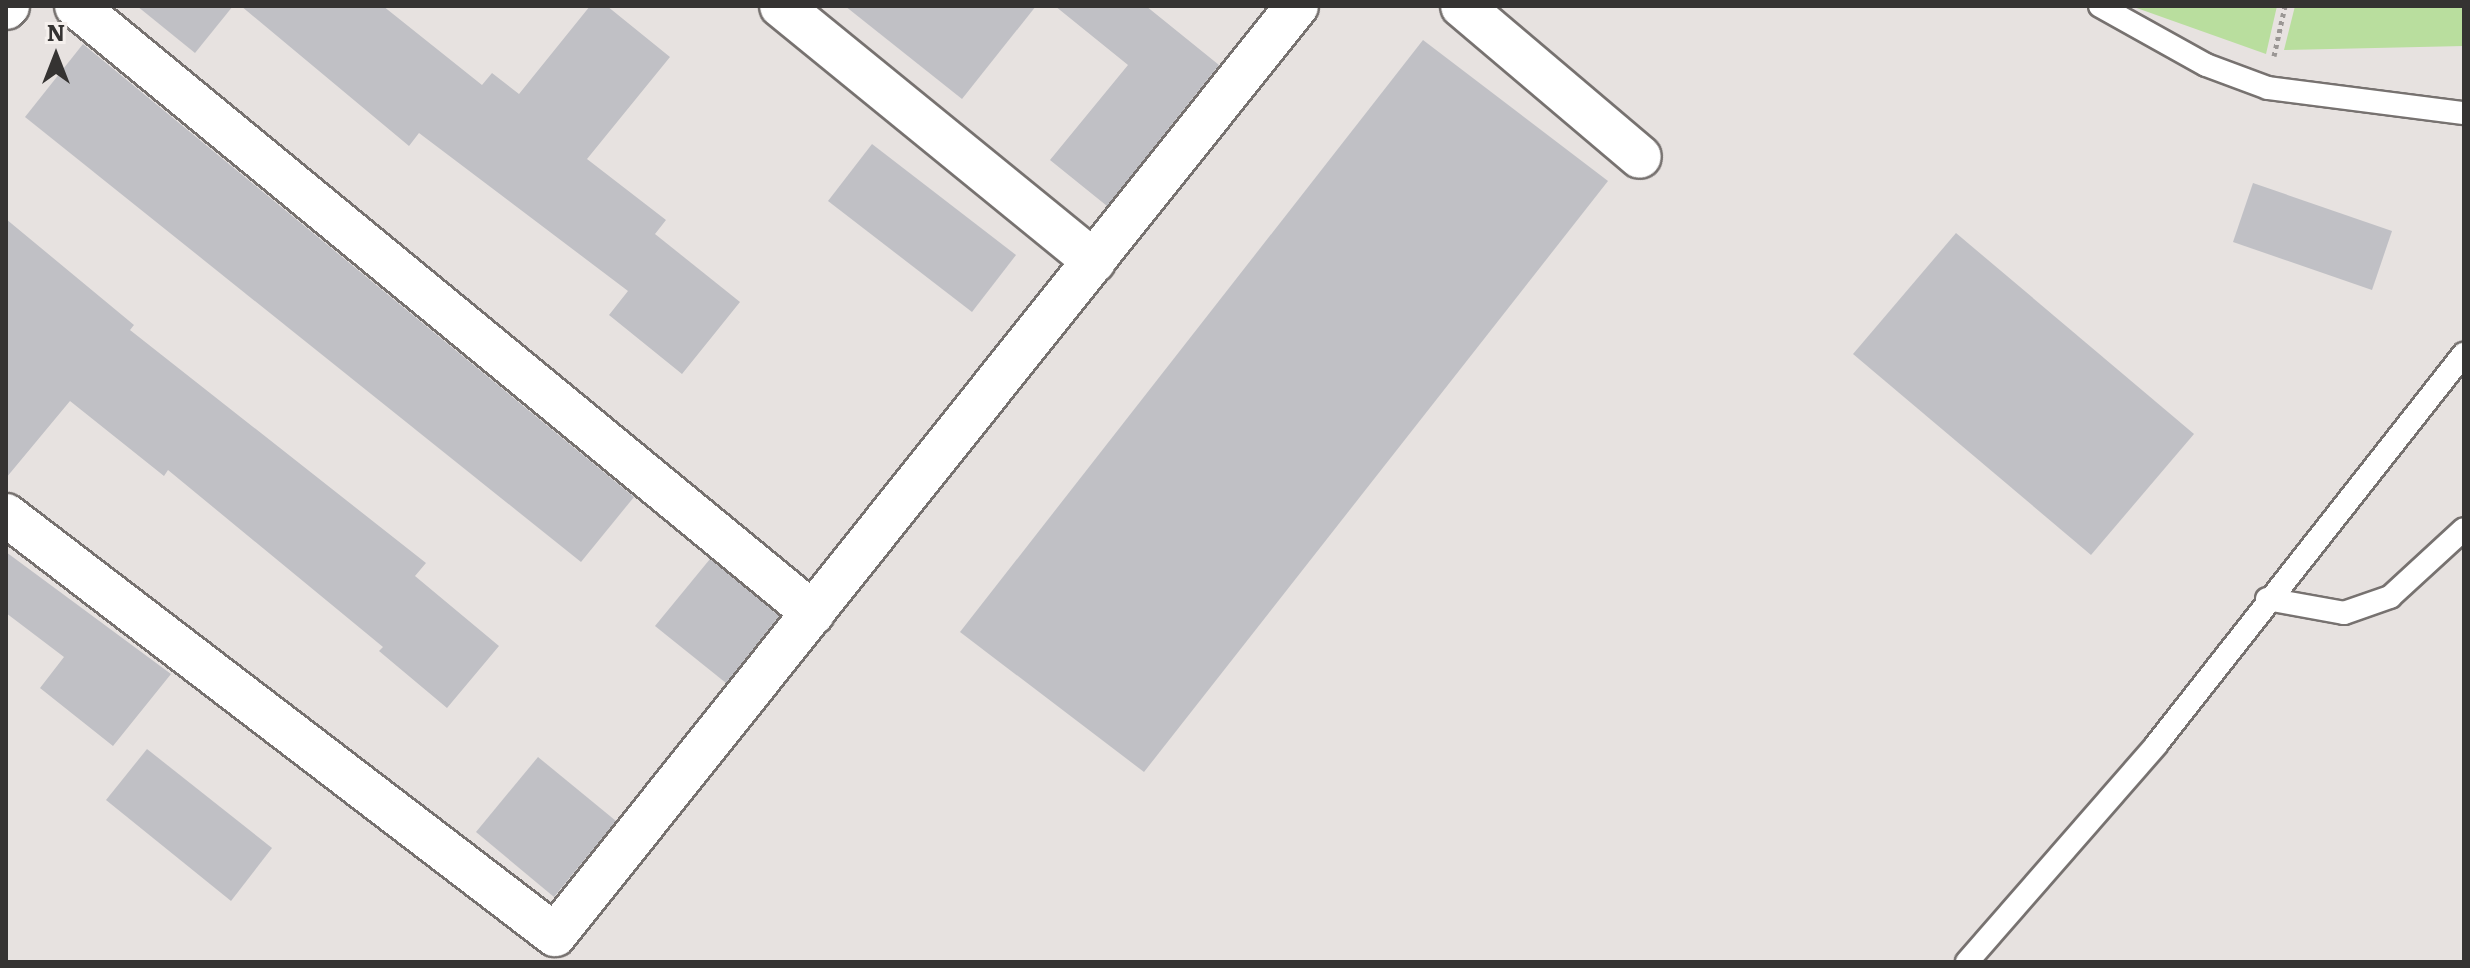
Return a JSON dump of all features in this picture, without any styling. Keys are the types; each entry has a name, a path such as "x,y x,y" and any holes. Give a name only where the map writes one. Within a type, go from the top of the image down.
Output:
{"street":[{"path":"76,6 813,613"},
{"path":"781,6 1094,261"},
{"path":"6,515 555,935 1297,6"},
{"path":"1462,6 1640,157"}],"lane":[{"path":"2100,6 2206,65 2268,88 2464,113"},
{"path":"1967,962 2156,745 2267,599 2464,354"},
{"path":"2267,599 2331,612 2390,597 2464,529"}],"path":[{"path":"2268,88 2285,6"}],"green space":[{"path":"2131,6 2277,6 2266,54"},
{"path":"2295,6 2464,6 2464,46 2284,50"}],"building":[{"path":"137,6 233,6 195,53"},
{"path":"241,6 383,6 482,85 492,73 519,94 590,6 607,6 670,57 587,159 666,220 655,234 740,302 682,374 609,315 628,291 419,133 409,146"},
{"path":"845,6 1036,6 962,99"},
{"path":"1055,6 1146,6 1219,65 1107,206 1050,160 1128,65"},
{"path":"1423,40 1608,181 1144,772 960,632"},
{"path":"83,44 634,497 581,562 25,117"},
{"path":"872,144 1016,255 972,312 828,201"},
{"path":"2253,183 2392,231 2372,290 2233,242"},
{"path":"6,219 134,325 130,330 426,563 415,576 499,646 447,708 379,651 383,647 168,470 164,476 70,401 6,478"},
{"path":"1956,233 2194,434 2091,555 1853,354"},
{"path":"6,552 171,674 113,746 40,688 64,657 6,613"},
{"path":"710,559 779,616 726,683 655,626"},
{"path":"147,749 272,848 231,901 106,800"},
{"path":"538,757 616,821 554,897 476,832"}]}
